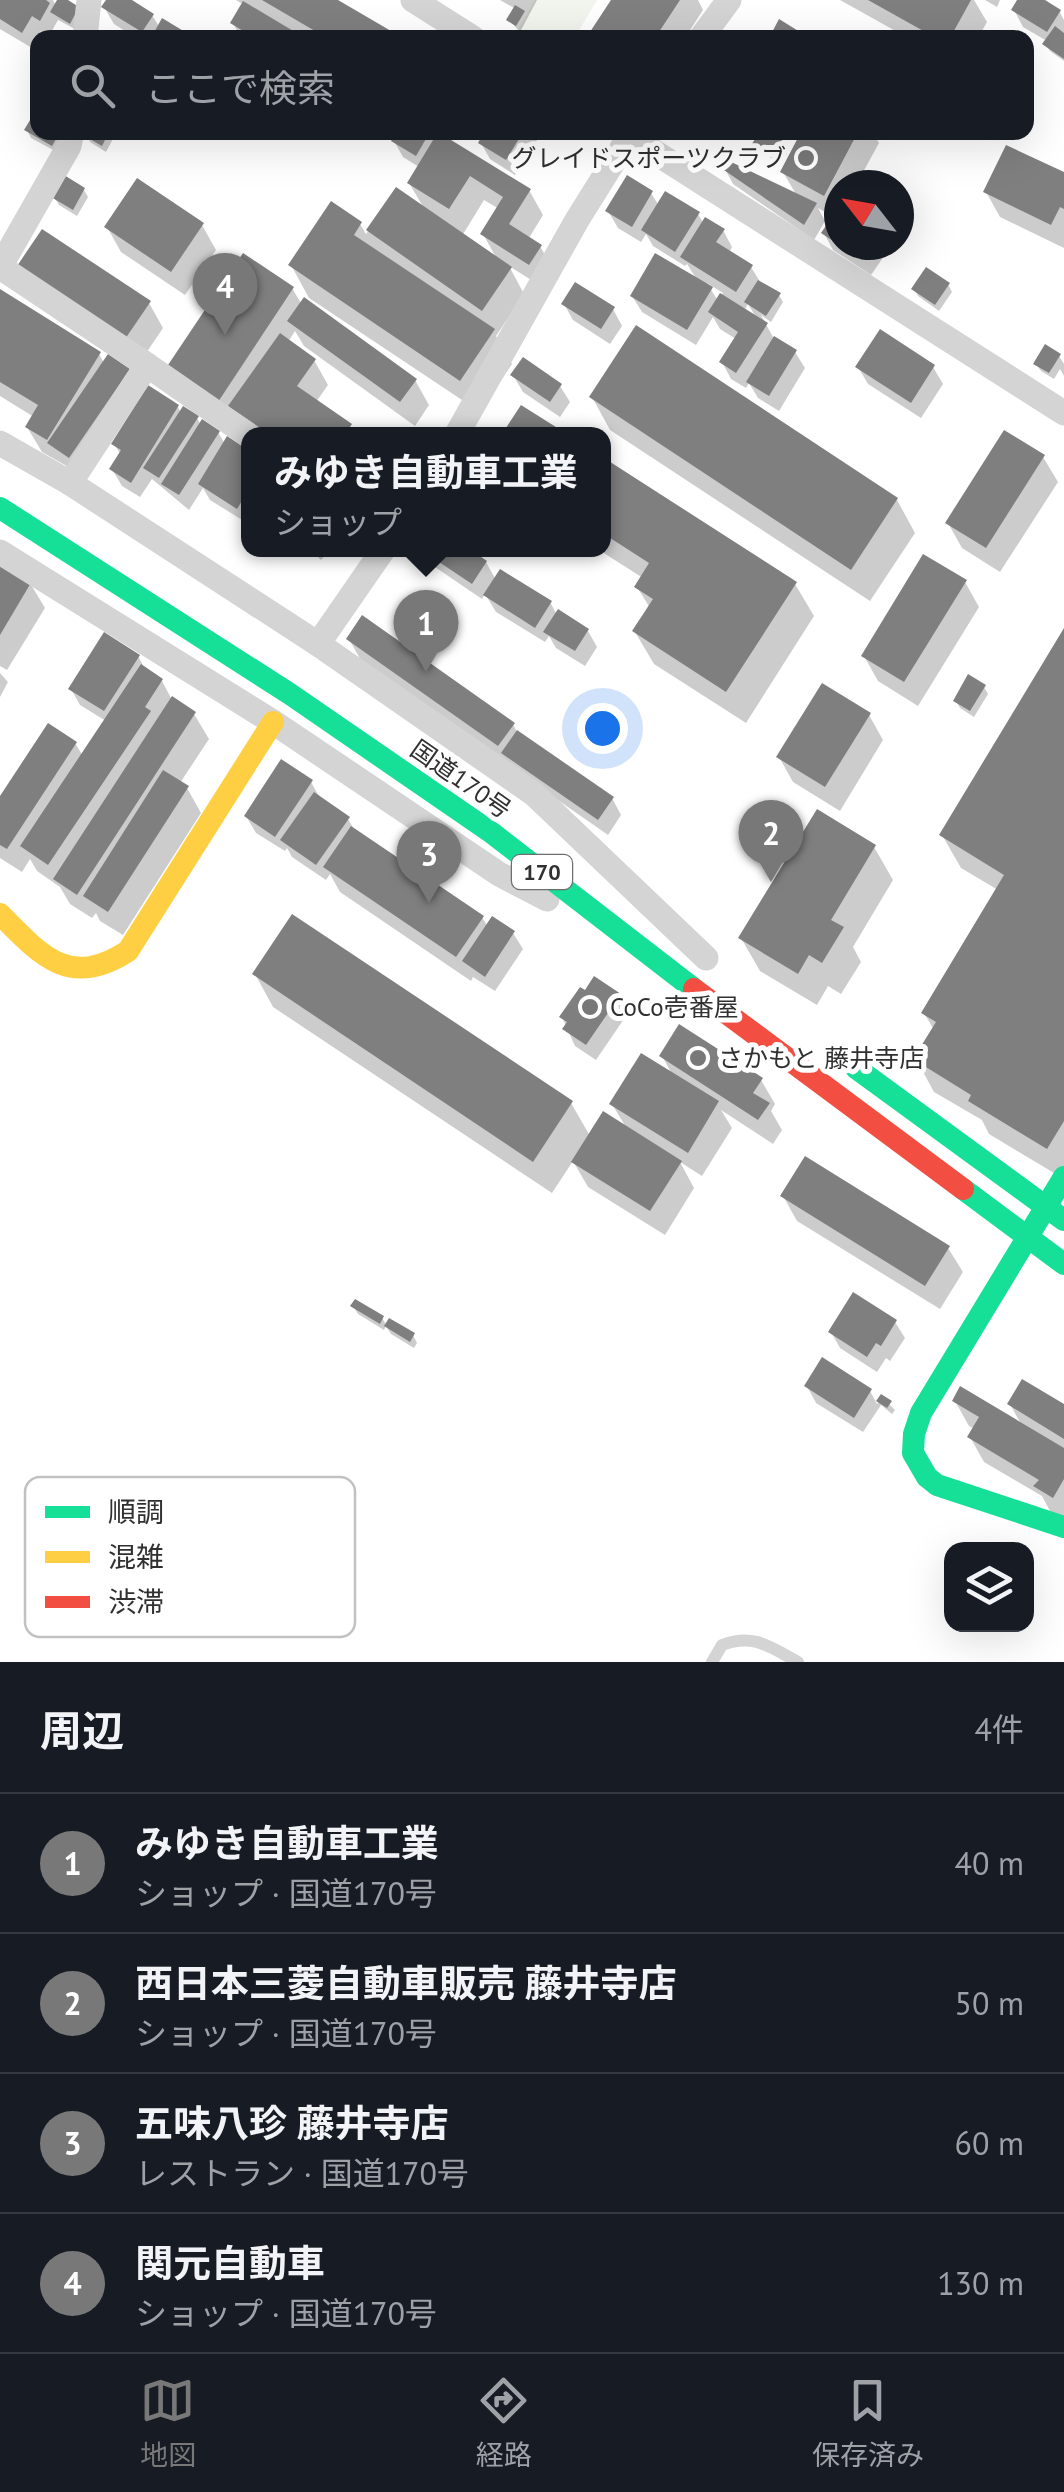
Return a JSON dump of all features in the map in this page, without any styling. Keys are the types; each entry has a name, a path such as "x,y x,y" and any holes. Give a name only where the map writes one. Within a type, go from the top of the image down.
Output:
{"main road":[{"name":"国道170号","path":"0,508 492,833 1064,1264"},
{"path":"0,914 38,953 60,966 86,972 112,964 128,951 273,722"},
{"name":"170","path":"564,854 713,963"},
{"path":"837,1054 1055,1213"},
{"path":"1064,1177 1055,1213 1028,1236 921,1412 911,1438 914,1459 926,1478 937,1486 1064,1527"}],"street":[{"path":"87,30 89,0"},
{"path":"413,0 460,21"},
{"path":"708,30 729,0"},
{"path":"70,140 0,267 241,430"},
{"path":"461,427 624,140"},
{"path":"637,140 1064,413"},
{"path":"70,483 148,366"},
{"path":"0,442 318,644 534,794 713,963"},
{"path":"0,552 273,722 500,874 636,945"},
{"path":"318,644 378,557"}],"lane":[{"path":"712,1662 722,1645 740,1638 760,1642 798,1662"}],"shaded area":[{"path":"535,0 597,0 579,30 518,30"}],"building":[{"path":"0,0 50,3 40,21 32,16 22,33 0,19"},
{"path":"57,0 68,0 79,7 70,24 50,12"},
{"path":"106,0 132,0 154,14 143,30 139,30 101,7"},
{"path":"262,0 338,0 389,30 313,30"},
{"path":"611,0 680,0 660,30 591,30"},
{"path":"868,0 971,0 954,30 922,30"},
{"path":"1017,0 1045,0 1061,10 1047,32 1011,10"},
{"path":"243,1 292,30 242,30 230,23"},
{"path":"515,5 525,11 516,26 506,20"},
{"path":"162,18 182,30 155,30"},
{"path":"779,19 797,30 773,30"},
{"path":"1055,26 1064,33 1064,59 1042,44"},
{"path":"392,140 425,140 416,156"},
{"path":"433,140 451,140 531,189 509,224 542,245 529,265 480,234 503,197 470,176 449,209 407,183"},
{"path":"480,140 518,140 506,160 478,143"},
{"path":"754,140 786,143 777,158 752,144"},
{"path":"797,140 854,140 838,170 824,170 824,196 780,172"},
{"path":"1006,145 1064,172 1064,209 1060,207 1051,225 983,192"},
{"path":"725,159 817,203 804,225 721,168"},
{"path":"64,175 85,188 73,210 51,197"},
{"path":"627,175 653,191 632,227 605,211"},
{"path":"137,178 204,223 171,272 104,227"},
{"path":"396,187 512,267 482,311 366,230"},
{"path":"665,191 700,212 675,252 641,230"},
{"path":"331,201 362,222 354,235 495,329 460,381 288,265"},
{"path":"705,217 725,229 716,242 753,265 736,292 680,257"},
{"path":"42,229 151,301 123,342 15,269"},
{"path":"243,253 294,287 218,402 166,368"},
{"path":"655,253 713,287 687,330 630,296"},
{"path":"926,267 950,283 935,305 911,289"},
{"path":"758,280 781,293 766,316 744,302"},
{"path":"575,282 615,307 601,329 561,304"},
{"path":"0,289 101,352 47,440 25,427 38,405 0,382"},
{"path":"720,293 768,323 736,373 719,362 738,332 708,312"},
{"path":"304,297 417,379 400,402 287,321"},
{"path":"636,325 898,498 851,570 589,397"},
{"path":"880,329 935,365 911,403 855,367"},
{"path":"280,333 316,359 297,386 352,424 259,427 228,406"},
{"path":"774,336 797,350 769,396 746,382"},
{"path":"1045,344 1061,354 1049,373 1033,364"},
{"path":"108,354 130,369 69,458 47,443"},
{"path":"523,357 562,384 550,402 510,375"},
{"path":"148,385 179,405 131,483 109,469 121,450 111,444"},
{"path":"521,405 556,427 507,427"},
{"path":"183,406 199,416 159,478 143,468"},
{"path":"202,419 220,431 179,495 161,484"},
{"path":"1004,430 1045,455 986,548 945,523"},
{"path":"227,436 241,445 241,502 237,509 198,484"},
{"path":"611,462 797,582 726,692 632,631 653,599 634,587 649,563 611,539"},
{"path":"923,554 967,580 904,682 861,656"},
{"path":"432,557 481,557 487,561 472,584"},
{"path":"0,562 32,581 0,635"},
{"path":"500,569 552,601 535,628 483,595"},
{"path":"558,609 589,629 575,651 543,632"},
{"path":"362,615 515,723 498,746 346,639"},
{"path":"1064,628 1064,1121 1047,1149 968,1101 971,1095 913,1059 936,1022 921,1013 1004,875 939,835"},
{"path":"104,632 140,655 104,711 68,689"},
{"path":"141,664 163,679 145,707 151,711 48,865 20,846"},
{"path":"968,674 986,685 970,711 953,701"},
{"path":"822,683 871,713 825,787 776,757"},
{"path":"172,696 196,712 77,895 53,879"},
{"path":"48,723 77,742 7,849 0,845 0,796"},
{"path":"517,730 614,797 598,820 501,753"},
{"path":"281,759 313,780 275,837 244,816"},
{"path":"163,770 189,786 108,912 83,896"},
{"path":"314,792 350,817 316,865 280,840"},
{"path":"817,809 876,845 831,920 844,927 822,963 809,955 798,974 738,938"},
{"path":"351,826 484,916 456,957 323,867"},
{"path":"292,914 573,1101 533,1162 252,974"},
{"path":"492,916 515,931 485,977 462,961"},
{"path":"594,976 621,994 586,1045 562,1029 567,1022 559,1017 580,987 585,990"},
{"path":"679,1024 763,1078 753,1093 770,1103 758,1120 659,1056"},
{"path":"641,1053 719,1101 688,1153 609,1104"},
{"path":"603,1111 682,1161 650,1211 571,1162"},
{"path":"805,1156 950,1246 925,1286 780,1196"},
{"path":"853,1292 897,1320 881,1346 876,1343 867,1357 828,1332"},
{"path":"355,1299 384,1316 380,1324 350,1306"},
{"path":"389,1318 415,1333 410,1342 384,1326"},
{"path":"822,1357 872,1389 854,1418 804,1386"},
{"path":"1022,1379 1064,1404 1064,1439 1007,1404"},
{"path":"960,1386 1064,1448 1064,1479 1053,1498 1033,1486 1039,1480 967,1437 979,1417 952,1401"},
{"path":"881,1394 892,1401 887,1408 876,1401"}],"traffic: fast":[{"path":"0,508 290,694 492,833 694,989"},
{"path":"856,1068 1064,1220"},
{"path":"1064,1177 921,1413 913,1453 927,1477 937,1485 1064,1527"},
{"path":"963,1189 1064,1264"}],"traffic: slow":[{"path":"0,914 43,954 73,967 108,962 128,951 273,722"}],"traffic: jam":[{"path":"694,989 963,1189"}],"place":[{"name":"グレイドスポーツクラブ","path":"806,158"},
{"name":"関元自動車","path":"225,335"},
{"name":"みゆき自動車工業","path":"426,672"},
{"name":"西日本三菱自動車販売 藤井寺店","path":"771,882"},
{"name":"五味八珍 藤井寺店","path":"429,903"},
{"name":"CoCo壱番屋","path":"590,1007"},
{"name":"さかもと 藤井寺店","path":"698,1058"}]}
